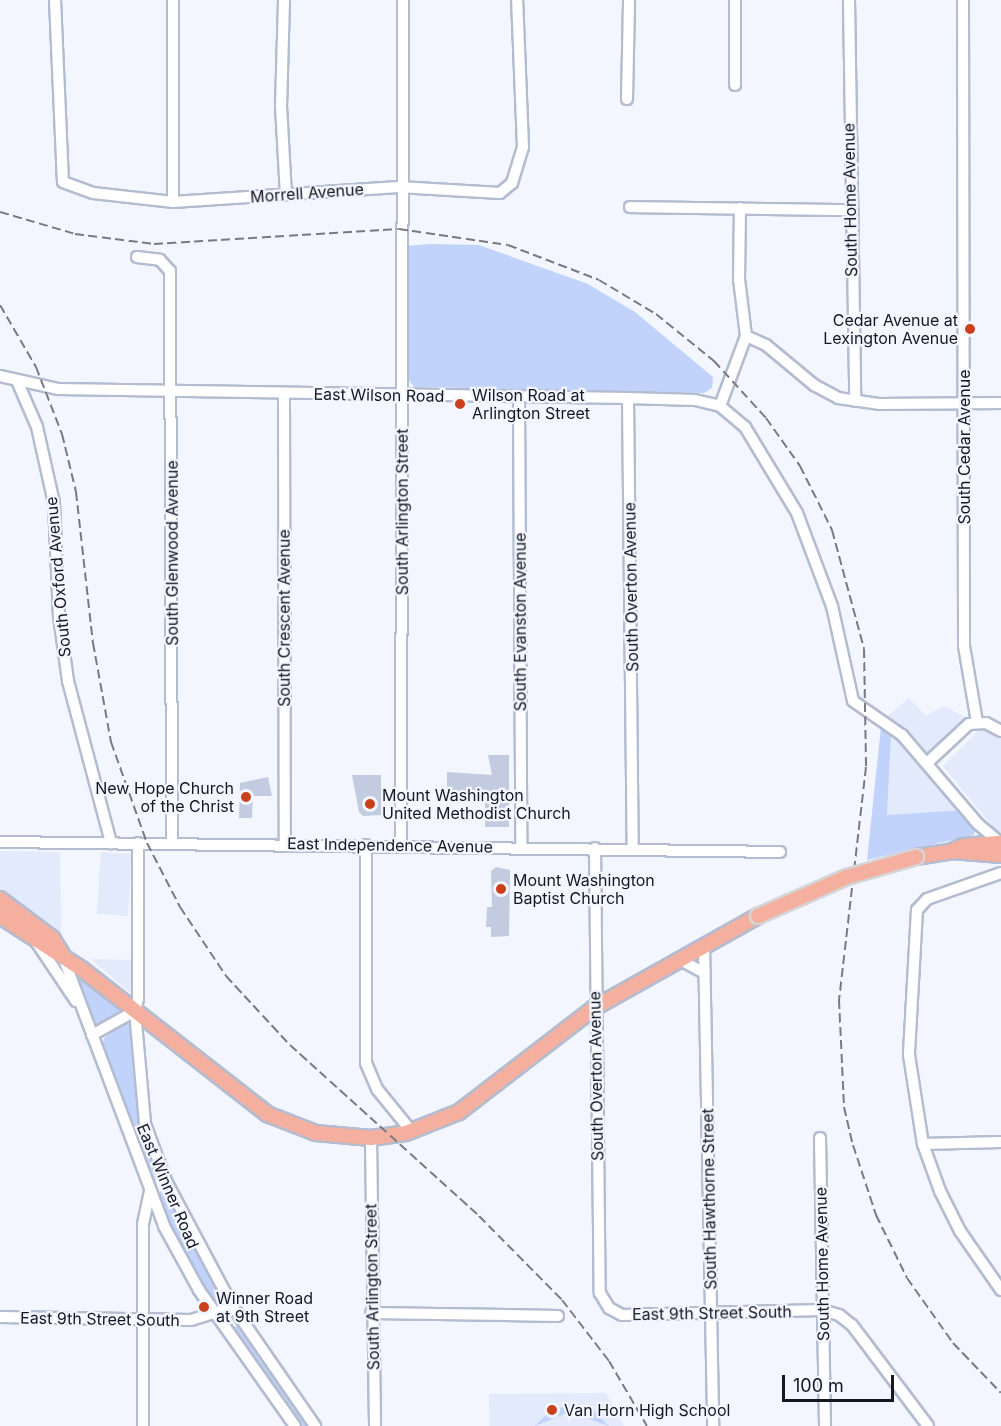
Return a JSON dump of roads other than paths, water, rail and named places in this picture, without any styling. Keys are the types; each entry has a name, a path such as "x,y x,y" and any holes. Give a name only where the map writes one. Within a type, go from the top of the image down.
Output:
{"main road":[{"path":"38,943 62,954 267,1114 316,1133 371,1143 412,1132 471,1104 594,1008 758,916 840,880 916,857 952,851 970,844 1001,843"},
{"path":"952,851 1001,855"},
{"name":"East Winner Road","path":"0,899 6,914 38,943"},
{"name":"East Winner Road","path":"6,914 58,944 62,954"}],"street":[{"name":"Morrell Avenue","path":"55,0 63,182 93,193 173,202 399,187 496,194 512,183 523,147 517,0"},
{"path":"173,0 173,202"},
{"path":"284,0 281,106 286,195"},
{"name":"South Arlington Street","path":"400,845 402,395 399,187 403,0"},
{"path":"627,99 629,0"},
{"path":"735,0 735,85"},
{"name":"South Home Avenue","path":"849,0 850,210 855,401"},
{"name":"South Cedar Avenue","path":"963,0 964,646 977,722"},
{"path":"630,207 850,210"},
{"path":"720,406 731,371 746,336 739,279 740,208"},
{"name":"South Glenwood Avenue","path":"137,257 169,264 172,392 172,843"},
{"path":"746,336 766,345 814,385 855,401 964,400 1001,403"},
{"name":"East Wilson Road","path":"0,376 18,383 52,389 628,398 695,400 720,406 745,427 797,513 832,606 854,701 902,735 978,824 1001,843"},
{"name":"South Oxford Avenue","path":"18,383 36,427 54,503 59,616 68,681 111,843"},
{"name":"South Crescent Avenue","path":"284,393 285,843"},
{"name":"South Evanston Avenue","path":"519,396 521,847"},
{"name":"South Overton Avenue","path":"628,398 633,848"},
{"path":"927,763 977,722 1001,731"},
{"path":"970,844 978,824"},
{"name":"East Independence Avenue","path":"0,842 366,844 780,852"},
{"path":"92,1035 135,1011 140,977 138,843"},
{"path":"366,844 366,1063 377,1089 412,1132"},
{"name":"South Overton Avenue","path":"595,848 594,1008 598,1283 606,1303"},
{"path":"1001,873 927,899 917,910 909,1055 923,1144 960,1231 1001,1290"},
{"name":"East Winner Road","path":"38,943 78,1003"},
{"name":"South Hawthorne Street","path":"704,945 713,1426"},
{"name":"East Winner Road","path":"62,954 78,1003 149,1190 180,1258 216,1315 295,1426"},
{"path":"679,959 704,973"},
{"name":"East Winner Road","path":"135,1011 145,1124 166,1181 233,1307 315,1426"},
{"name":"South Home Avenue","path":"820,1138 825,1426"},
{"path":"923,1144 1001,1142"},
{"name":"South Arlington Street","path":"371,1143 371,1313 375,1426"},
{"path":"143,1426 143,1224 149,1190 166,1181"},
{"name":"East 9th Street South","path":"606,1303 622,1315 822,1310"},
{"name":"East 9th Street South","path":"0,1317 191,1320 216,1315 233,1307"},
{"path":"822,1310 852,1325 928,1426"},
{"path":"371,1313 558,1316"}],"railway":[{"path":"0,212 75,234 154,244 399,229 508,245 599,280 656,314 714,361 766,418 800,466 832,530 864,649 866,767 839,1000 844,1107 853,1145 876,1215 907,1278 953,1343 1001,1393"},
{"path":"0,305 36,367 62,434 76,492 93,643 111,742 147,843 180,907 226,976 290,1045 479,1216 562,1300 609,1361 647,1426"}],"place":[{"name":"Cedar Avenue at Lexington Avenue","path":"970,329"},
{"name":"Wilson Road at Arlington Street","path":"460,404"},
{"name":"New Hope Church of the Christ","path":"246,797"},
{"name":"Mount Washington United Methodist Church","path":"370,804"},
{"name":"Mount Washington Baptist Church","path":"501,889"},
{"name":"Winner Road at 9th Street","path":"204,1307"},
{"name":"Van Horn High School","path":"552,1410"}]}
